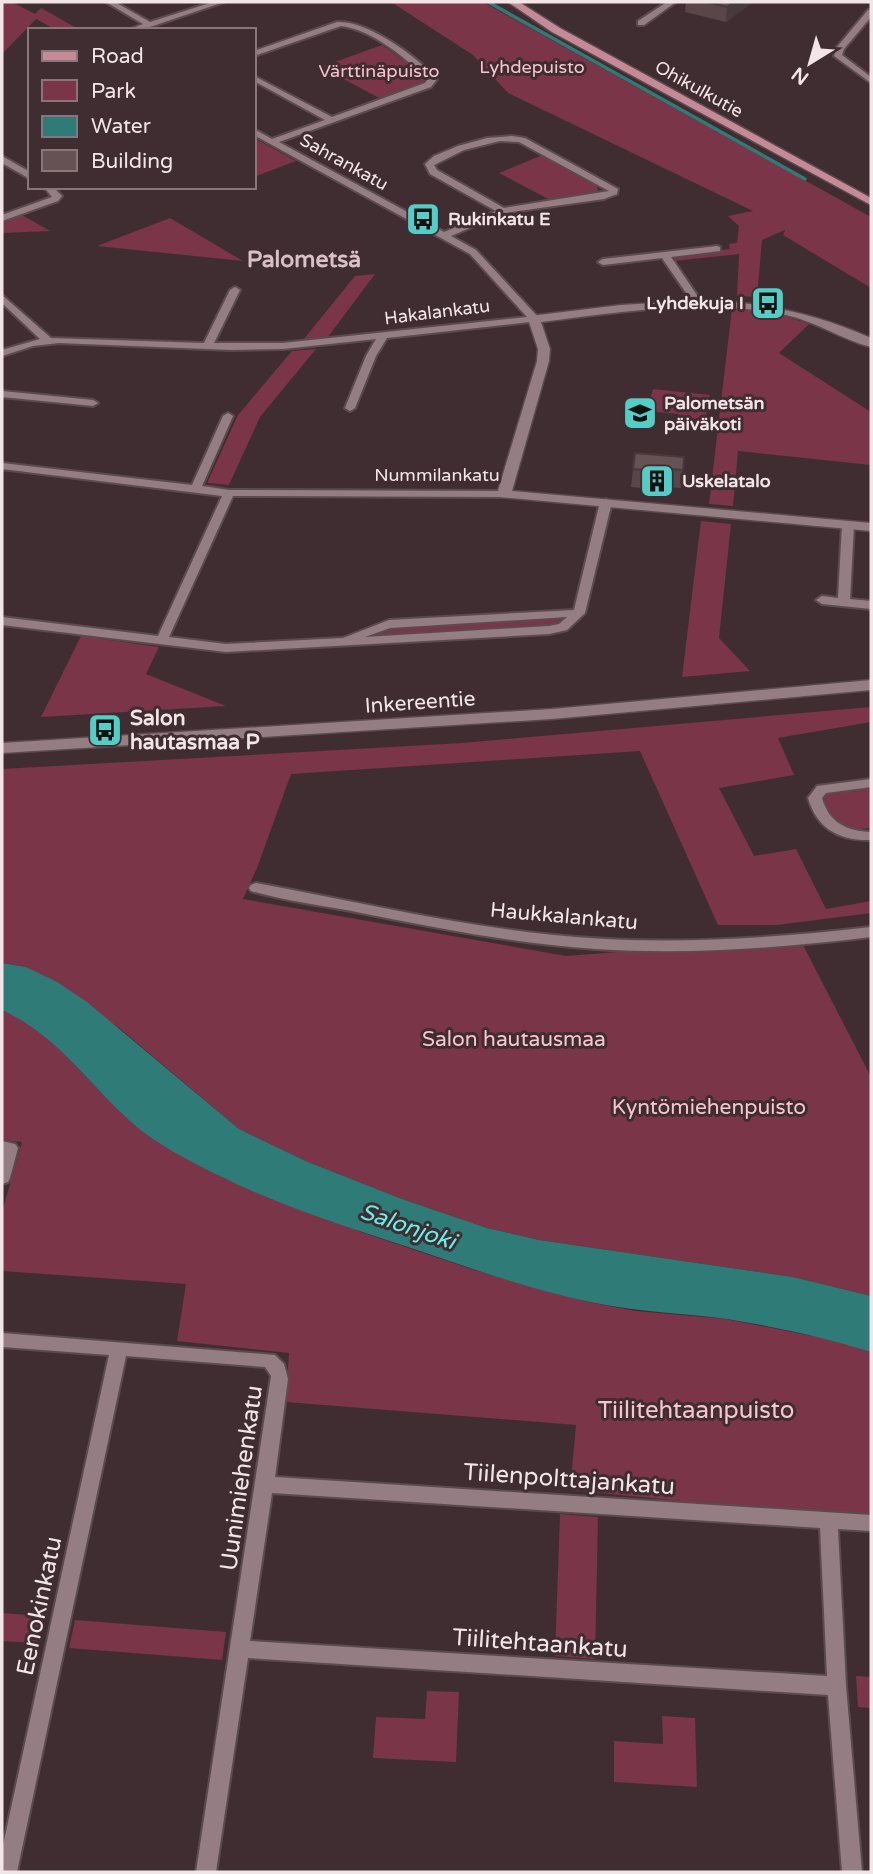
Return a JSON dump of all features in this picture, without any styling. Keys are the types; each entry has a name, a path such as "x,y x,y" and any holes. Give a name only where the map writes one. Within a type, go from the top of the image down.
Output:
{"main road":[{"name":"Ohikulkutie","path":"513,2 556,30 871,202"}],"street":[{"path":"110,2 149,24"},
{"path":"138,28 220,2"},
{"path":"657,2 670,3"},
{"path":"642,23 670,3"},
{"path":"871,12 840,49 838,56 871,81"},
{"path":"256,53 340,24 350,24 386,45 433,79 428,85 271,142"},
{"path":"256,79 332,120"},
{"name":"Sahrankatu","path":"256,133 481,259 534,319 544,349 543,361 504,494"},
{"path":"444,236 503,211 604,196 614,192 613,189 523,140 509,136 492,138 429,164 433,172 503,211"},
{"path":"2,159 28,175"},
{"path":"2,218 55,199 57,196 50,189"},
{"path":"603,261 717,249"},
{"path":"664,254 696,301"},
{"path":"208,346 235,290"},
{"path":"2,298 47,340"},
{"name":"Hakalankatu","path":"2,353 47,340 283,346 696,301 744,304 787,312 845,330 871,343"},
{"path":"350,408 371,356 383,336"},
{"path":"2,394 93,403"},
{"path":"196,488 228,416"},
{"name":"Nummilankatu","path":"2,466 229,492 504,494 871,527"},
{"path":"163,640 229,492"},
{"path":"2,621 226,648 549,630 563,627 579,612 606,502"},
{"path":"844,602 848,525"},
{"path":"822,600 871,606"},
{"name":"Inkereentie","path":"840,687 871,680"},
{"name":"Inkereentie","path":"2,748 552,714 871,685"},
{"path":"871,783 822,789 814,798 820,812 834,829 856,836 871,836"},
{"name":"Haukkalankatu","path":"256,888 433,922 596,944 718,943 871,932"},
{"path":"2,1178 6,1148"},
{"name":"Uunimiehenkatu","path":"2,1340 269,1360 279,1367 281,1374 206,1872"},
{"name":"Eenokinkatu","path":"8,1872 119,1349"},
{"name":"Tiilenpolttajankatu","path":"264,1484 871,1522"},
{"path":"829,1520 837,1686 852,1872"},
{"name":"Tiilitehtaankatu","path":"240,1649 837,1686"}],"green space":[{"path":"2,2 12,2 35,14 41,8 76,28 52,28 36,19 2,54"},
{"name":"Lyhdepuisto","path":"391,2 483,2 871,217 871,288 783,235 785,230 762,240 757,297 737,296 739,254 674,261 675,256 681,254 730,249 729,244 737,243 739,226 728,216 753,211 508,93 473,55"},
{"name":"Värttinäpuisto","path":"382,45 426,76 425,81 416,87 381,99 321,67"},
{"path":"256,139 296,161 256,176"},
{"path":"545,154 595,180 598,190 591,195 552,201 499,173"},
{"path":"22,215 50,231 2,233 2,221"},
{"path":"170,218 243,261 97,246"},
{"path":"375,274 328,337 303,340 355,276"},
{"path":"732,308 782,315 809,324 779,353 871,412 871,465 738,451 733,506 709,504"},
{"path":"316,349 260,417 229,485 207,483 238,415 292,351"},
{"path":"653,389 710,395 704,423 677,420 678,414 647,411"},
{"path":"701,521 731,524 719,638 750,671 682,677"},
{"path":"579,613 563,627 338,642 373,628"},
{"path":"81,636 159,647 146,674 226,706 41,717"},
{"name":"Kyntömiehenpuisto","path":"871,707 871,722 778,738 794,775 719,788 754,856 796,849 826,909 871,901 871,913 777,925 718,925 640,751 291,774 243,899 566,956 803,945 871,1077 871,1296 793,1277 539,1240 487,1228 402,1199 308,1162 239,1129 118,1027 26,967 2,963 2,769 462,743"},
{"path":"871,788 871,828 854,829 842,825 836,821 823,801 825,795 833,790"},
{"name":"Tiilitehtaanpuisto","path":"2,1010 49,1037 101,1092 358,1231 474,1270 593,1303 636,1311 726,1319 838,1341 871,1352 871,1520 570,1490 576,1425 286,1402 289,1353 177,1341 186,1284 2,1271 2,1212 22,1142 2,1140"},
{"path":"560,1514 598,1517 595,1659 555,1656"},
{"path":"2,1613 43,1616 37,1643 2,1641"},
{"path":"75,1620 226,1632 222,1660 69,1648"},
{"path":"856,1676 871,1677 871,1708 858,1707"},
{"path":"427,1691 459,1692 456,1762 373,1758 376,1717 425,1719"},
{"path":"662,1716 695,1718 697,1787 614,1782 614,1741 663,1744"}],"water":[{"name":"Salonjoki","path":"2,963 26,967 57,982 87,1002 239,1129 308,1162 402,1199 487,1228 539,1240 793,1277 871,1296 871,1352 763,1325 612,1306 550,1292 351,1228 243,1187 183,1157 140,1130 55,1046 22,1021 2,1010"}],"building":[{"path":"707,2 734,2 727,7"},
{"path":"635,453 684,457 683,470 669,469 669,472 633,469"}],"waterway":[{"path":"488,2 805,179"}],"place":[{"name":"Rukinkatu E","path":"423,219"},
{"name":"Lyhdekuja I","path":"768,303"},
{"name":"Palometsän päiväkoti","path":"640,413"},
{"name":"Uskelatalo","path":"657,481"},
{"name":"Salon hautasmaa P","path":"105,730"}],"district":[{"name":"Palometsä","path":"304,259"}],"park label":[{"name":"Salon hautausmaa","path":"514,1039"}]}
